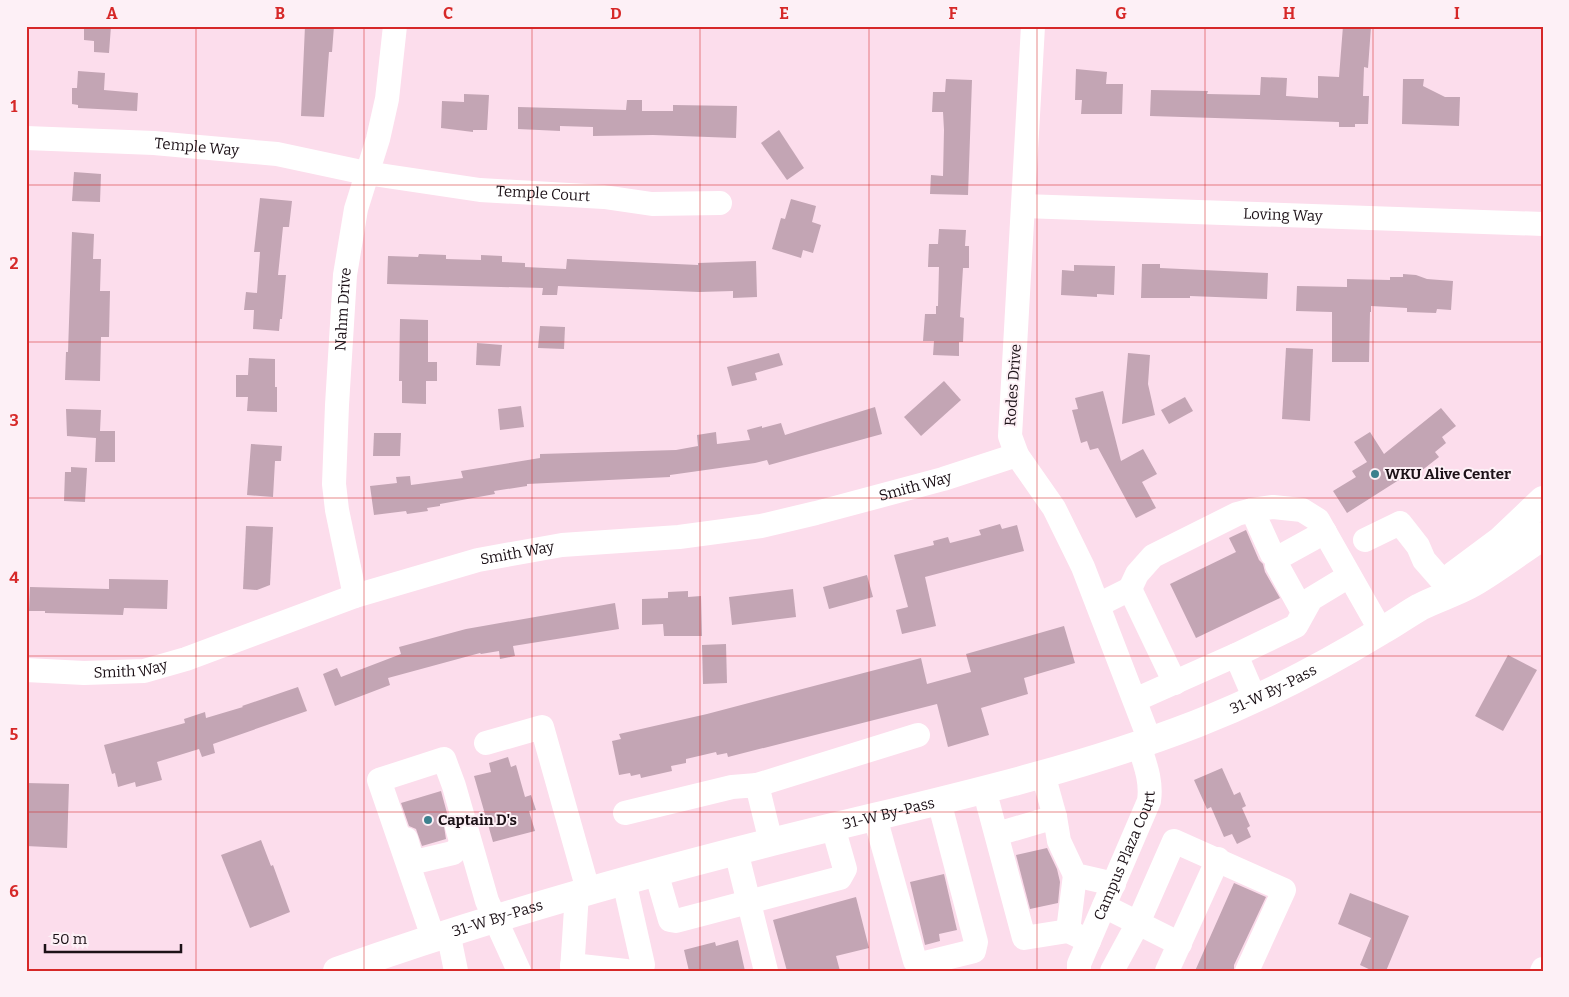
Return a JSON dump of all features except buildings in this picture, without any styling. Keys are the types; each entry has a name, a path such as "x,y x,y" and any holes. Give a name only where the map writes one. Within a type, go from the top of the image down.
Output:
{"main road":[{"name":"31-W By-Pass","path":"1421,607 1455,574 1501,540 1543,500"},
{"name":"31-W By-Pass","path":"337,971 440,935 624,880 1043,774 1144,743 1255,699 1306,674 1421,607 1471,584 1543,536"}],"street":[{"name":"Nahm Drive","path":"355,596 334,484 345,275 351,230 366,173 378,138 387,99 395,26"},
{"name":"Rodes Drive","path":"1033,26 1010,429 1011,442 1016,455 1054,508 1083,567 1135,700 1144,743"},
{"name":"Temple Way","path":"26,138 154,143 278,154 366,173"},
{"name":"Temple Court","path":"366,173 480,190 604,197 652,204 720,203"},
{"name":"Loving Way","path":"1023,206 1543,224"},
{"name":"Smith Way","path":"26,670 103,674 144,671 186,659 355,596 506,554 562,545 707,534 789,520 943,479 1016,455"},
{"path":"1098,605 1130,589 1137,574 1153,556 1237,514 1272,507 1302,510 1318,520 1381,632"},
{"path":"1252,510 1278,558 1303,612"},
{"path":"1365,540 1400,523 1418,546 1424,560 1445,584"},
{"path":"1278,558 1325,532"},
{"path":"1135,700 1296,626 1311,598 1349,576"},
{"path":"1130,589 1175,683"},
{"path":"1236,655 1255,699"},
{"path":"486,743 542,728 582,892 572,968 626,971"},
{"path":"625,813 732,787 756,785 918,735"},
{"name":"Campus Plaza Court","path":"1079,968 1079,936 1104,906 1149,801 1149,776 1144,743"},
{"path":"456,971 379,780 444,759 454,786 484,892 519,971"},
{"path":"984,789 1024,938 1079,936 1074,875 1059,841 1043,774"},
{"path":"756,785 772,842"},
{"path":"385,796 395,805 411,856 419,861 453,853 462,846 451,803 454,786"},
{"path":"875,817 915,961 921,964 974,950 976,942 939,801"},
{"path":"997,834 1054,818"},
{"path":"656,872 670,920 676,921 840,878 845,869 834,827"},
{"path":"1112,971 1138,923 1174,841 1284,890 1247,971"},
{"path":"736,851 766,971"},
{"path":"1167,971 1218,859"},
{"path":"1074,875 1114,884"},
{"path":"624,880 642,965 637,971"},
{"path":"1104,906 1180,944"}],"place":[{"name":"WKU Alive Center","path":"1375,474"},
{"name":"Captain D's","path":"428,820"}]}
